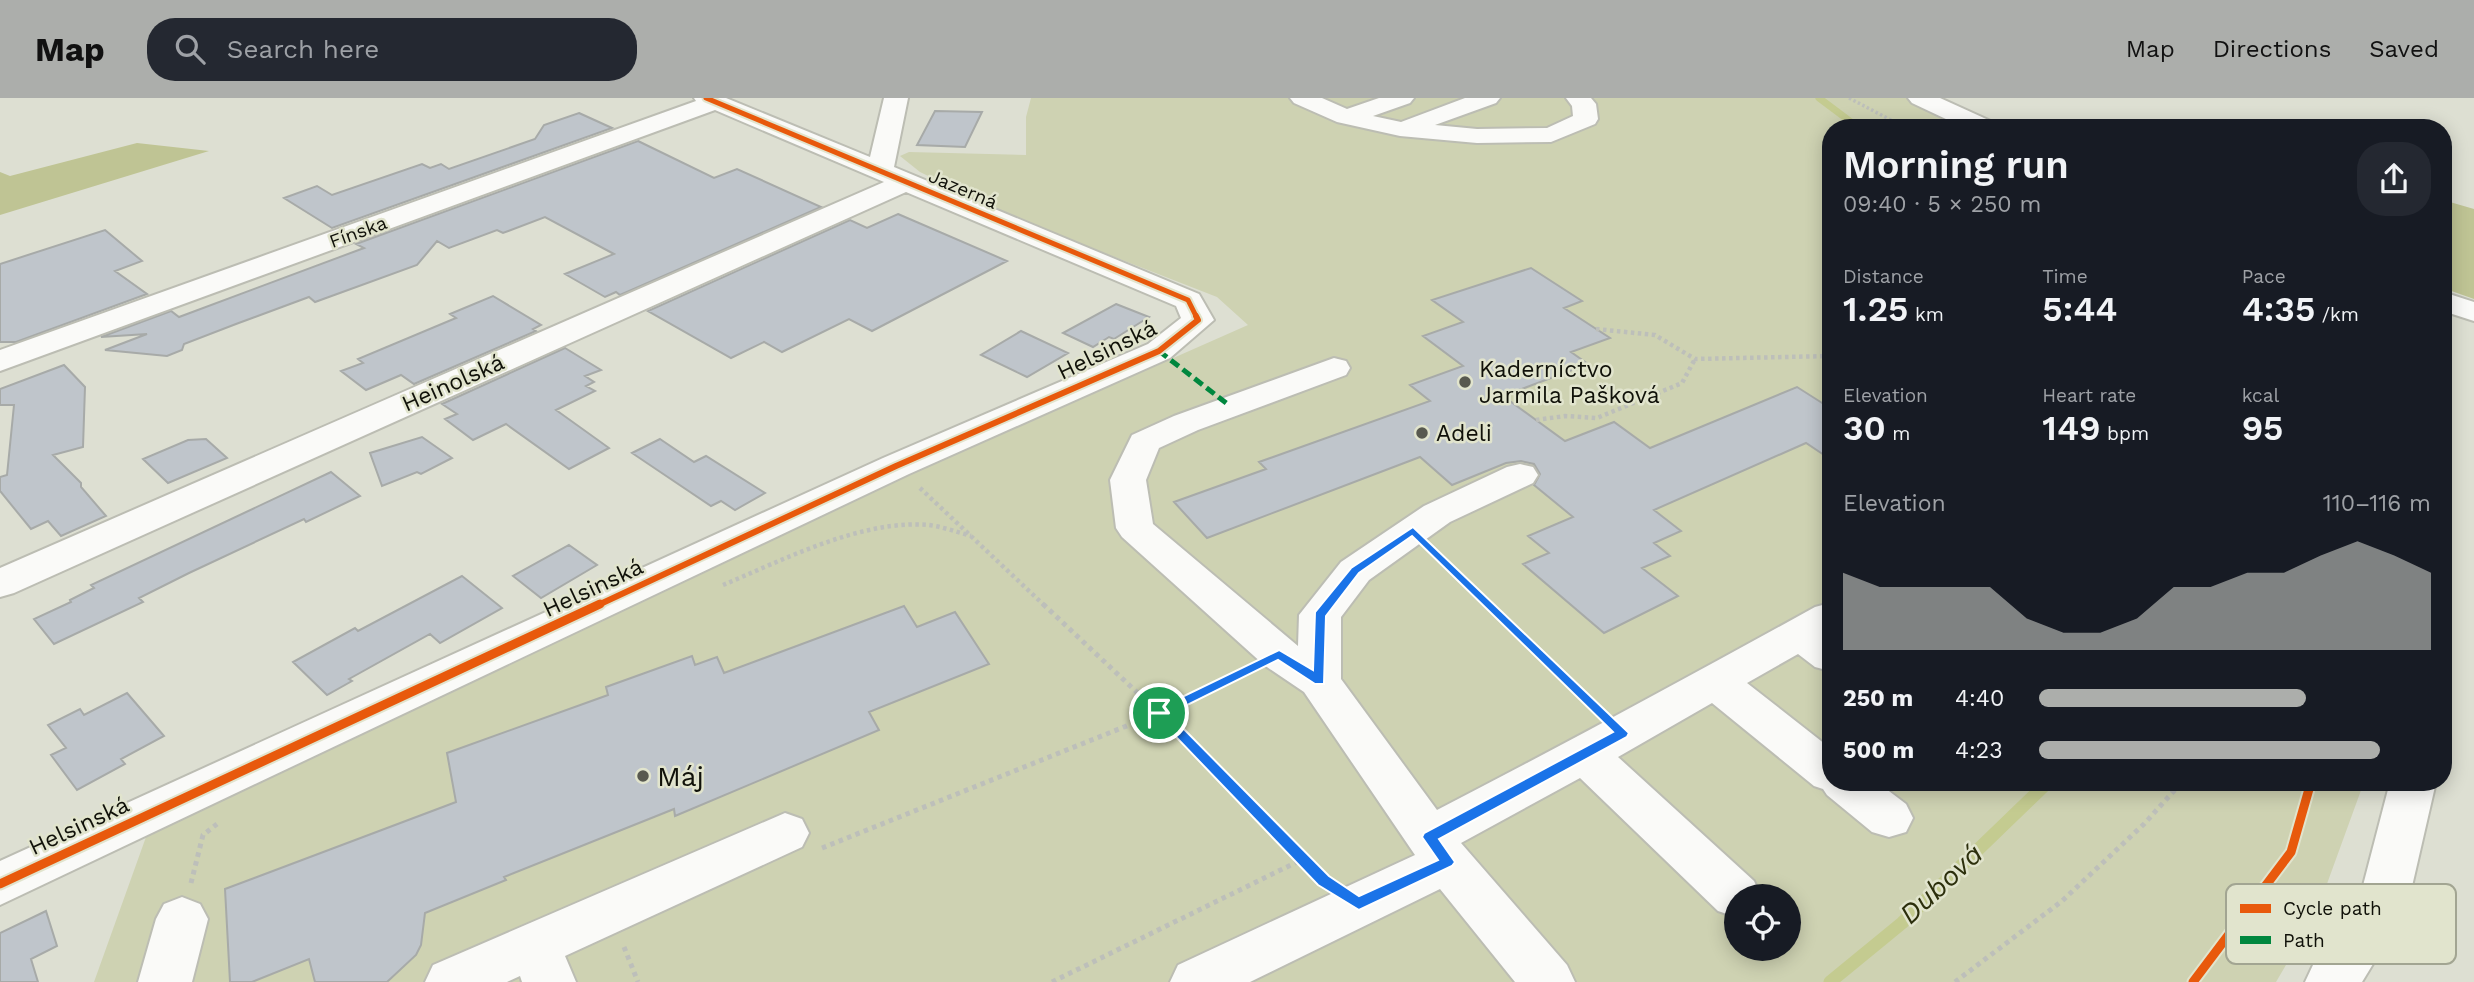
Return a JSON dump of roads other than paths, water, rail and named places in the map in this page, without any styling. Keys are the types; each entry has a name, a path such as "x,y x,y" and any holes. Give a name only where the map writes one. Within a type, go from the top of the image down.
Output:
{"street":[{"path":"893,177 896,98"},
{"path":"1346,117 1402,98"},
{"path":"1400,129 1488,98"},
{"path":"1920,98 1966,119"},
{"path":"1307,99 1346,117 1400,129 1477,136 1551,135 1586,119 1584,104 1570,100"},
{"name":"Jazerná","path":"711,100 1188,300 1198,320"},
{"name":"Fínska","path":"0,361 711,100"},
{"path":"1477,136 1536,112"},
{"name":"Heinolská","path":"0,584 893,177"},
{"path":"2452,304 2474,312"},
{"name":"Helsinská","path":"4,875 896,466 1159,351 1198,320"},
{"path":"1334,368 1197,419 1144,442 1128,480 1135,528 1279,654 1319,681 1438,850 1548,982"},
{"path":"1319,681 1320,615 1355,571 1437,514 1520,474"},
{"path":"1216,978 1359,904 1604,744 1713,680 1820,636"},
{"path":"1713,680 1822,767"},
{"path":"1604,744 1726,884"},
{"path":"1854,791 1889,818"},
{"path":"2388,884 2411,791"},
{"path":"452,982 542,964 800,842"},
{"path":"165,982 182,919"},
{"path":"2332,982 2344,964"}],"waterway":[{"name":"Dubová","path":"1819,98 1847,119"},
{"name":"Dubová","path":"1830,982 1902,923 2039,791"}],"place":[{"name":"Kaderníctvo Jarmila Pašková","path":"1465,382"},
{"name":"Adeli","path":"1422,433"},
{"name":"Máj","path":"643,776"}]}
